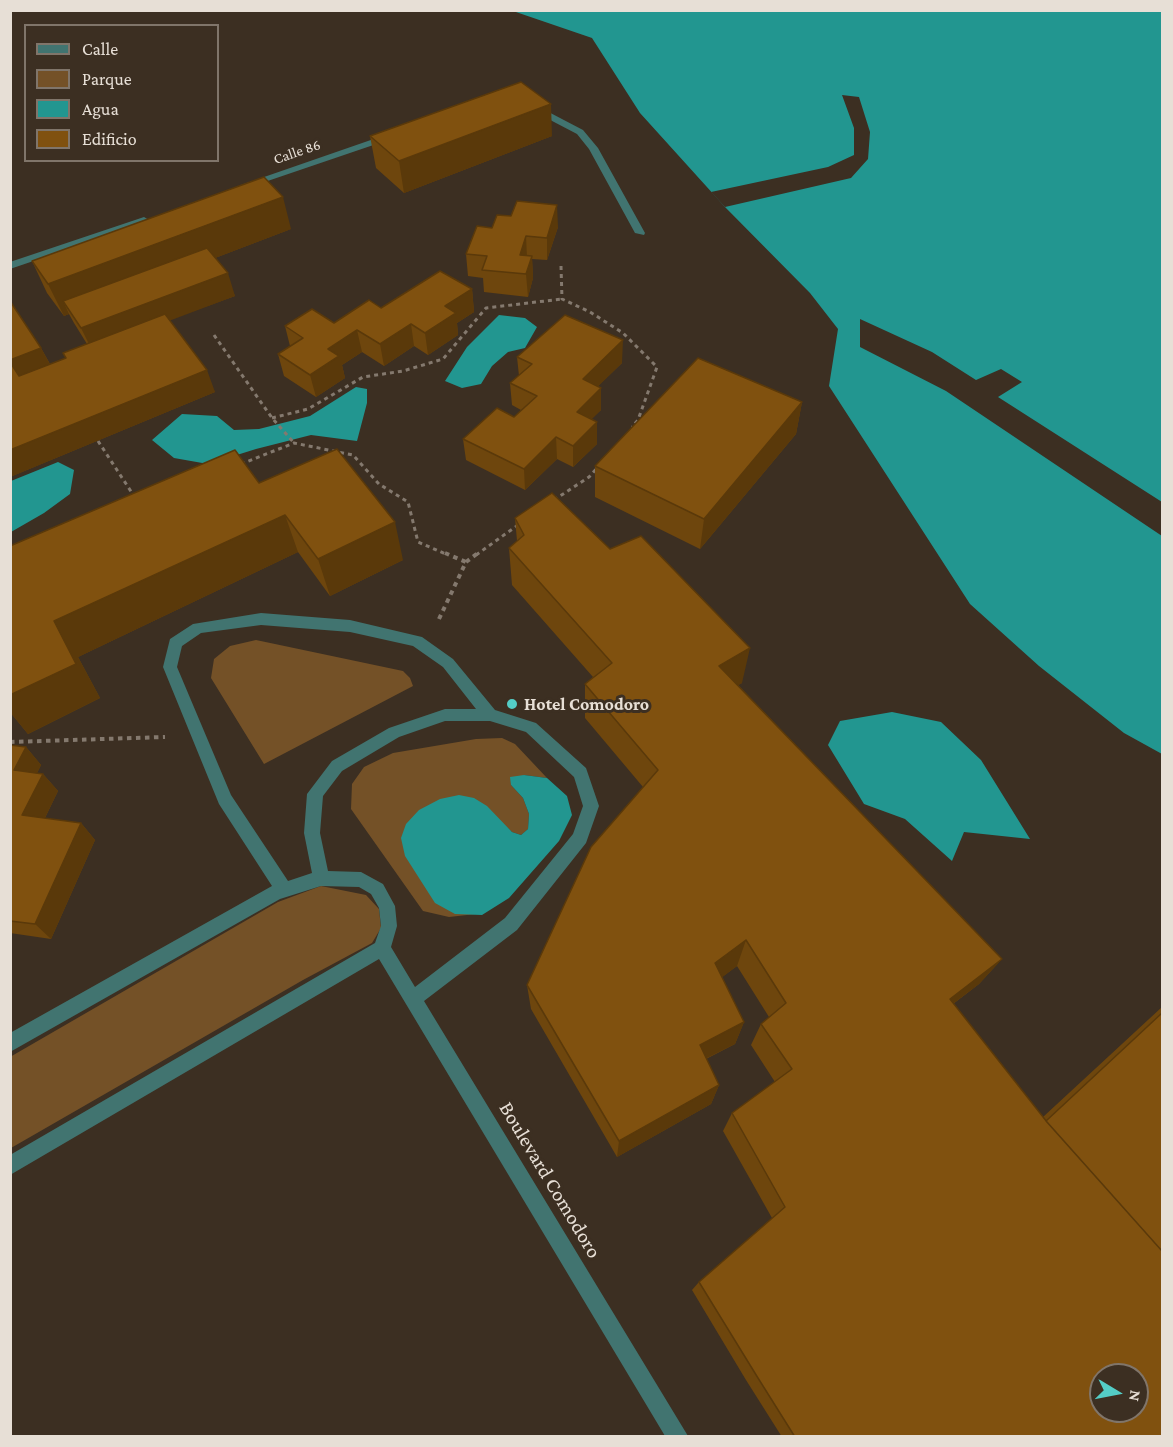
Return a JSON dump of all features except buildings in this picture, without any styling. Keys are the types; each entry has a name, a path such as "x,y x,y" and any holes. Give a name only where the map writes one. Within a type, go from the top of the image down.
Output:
{"street":[{"path":"524,104 580,132 593,148 640,233"},
{"name":"Calle 86","path":"234,190 401,132"},
{"path":"10,266 156,216"},
{"path":"284,890 225,799 170,667 175,643 198,628 261,619 350,626 417,641 448,663 490,715"},
{"path":"321,878 312,832 315,794 337,766 394,732 445,715 490,715 531,727 581,773 591,806 580,838 511,924 412,1000"},
{"path":"10,1043 284,890 321,878 361,880 377,889 387,906 389,926 382,948 10,1166"},
{"name":"Boulevard Comodoro","path":"382,948 677,1437"}],"path":[{"path":"561,266 562,299"},
{"path":"272,418 308,409 363,377 403,371 443,359 486,308 562,299 590,312 623,333 657,367 638,420 631,428"},
{"path":"214,335 272,418 294,443"},
{"path":"98,441 139,504"},
{"path":"239,465 294,443 353,455 379,484 408,502 418,542 466,562"},
{"path":"551,502 589,477 603,461"},
{"path":"426,647 466,562 523,521"},
{"path":"10,742 199,736"}],"green space":[{"path":"256,640 403,671 410,678 413,686 264,764 211,678 214,659 230,646"},
{"path":"502,738 515,744 547,778 524,775 511,785 523,798 529,814 528,829 521,835 512,832 501,822 455,914 476,914 449,917 423,911 351,809 352,784 364,767 393,753 476,739"},
{"path":"321,886 366,895 379,909 381,928 372,943 303,980 11,1148 10,1057 278,902"}],"water":[{"path":"513,11 1162,11 1162,754 1124,733 1039,666 970,604 829,386 838,329 810,293 725,207 640,113 592,38"},
{"path":"499,315 525,318 537,327 525,348 508,352 492,366 481,384 462,388 445,381 467,347"},
{"path":"356,387 367,389 367,403 357,441 311,435 208,464 174,458 152,440 182,414 217,416 234,430 259,429 310,416"},
{"path":"58,462 74,470 70,494 44,513 11,532 11,481"},
{"path":"892,712 941,722 981,760 1030,839 964,832 952,861 905,819 864,804 828,745 840,721"},
{"path":"524,775 547,778 567,796 572,815 559,841 509,898 482,915 455,914 435,903 405,856 401,838 406,824 419,810 440,799 459,795 474,798 487,806 512,832 521,835 528,829 529,814 523,798 511,785 510,777"}],"pier":[{"path":"842,95 859,97 870,132 868,159 851,178 725,207 711,192 828,167 854,155 854,128"},
{"path":"860,319 932,352 976,380 1001,369 1022,382 998,397 1162,502 1162,536 946,391 860,347"}],"place":[{"name":"Hotel Comodoro","path":"512,704"}]}
